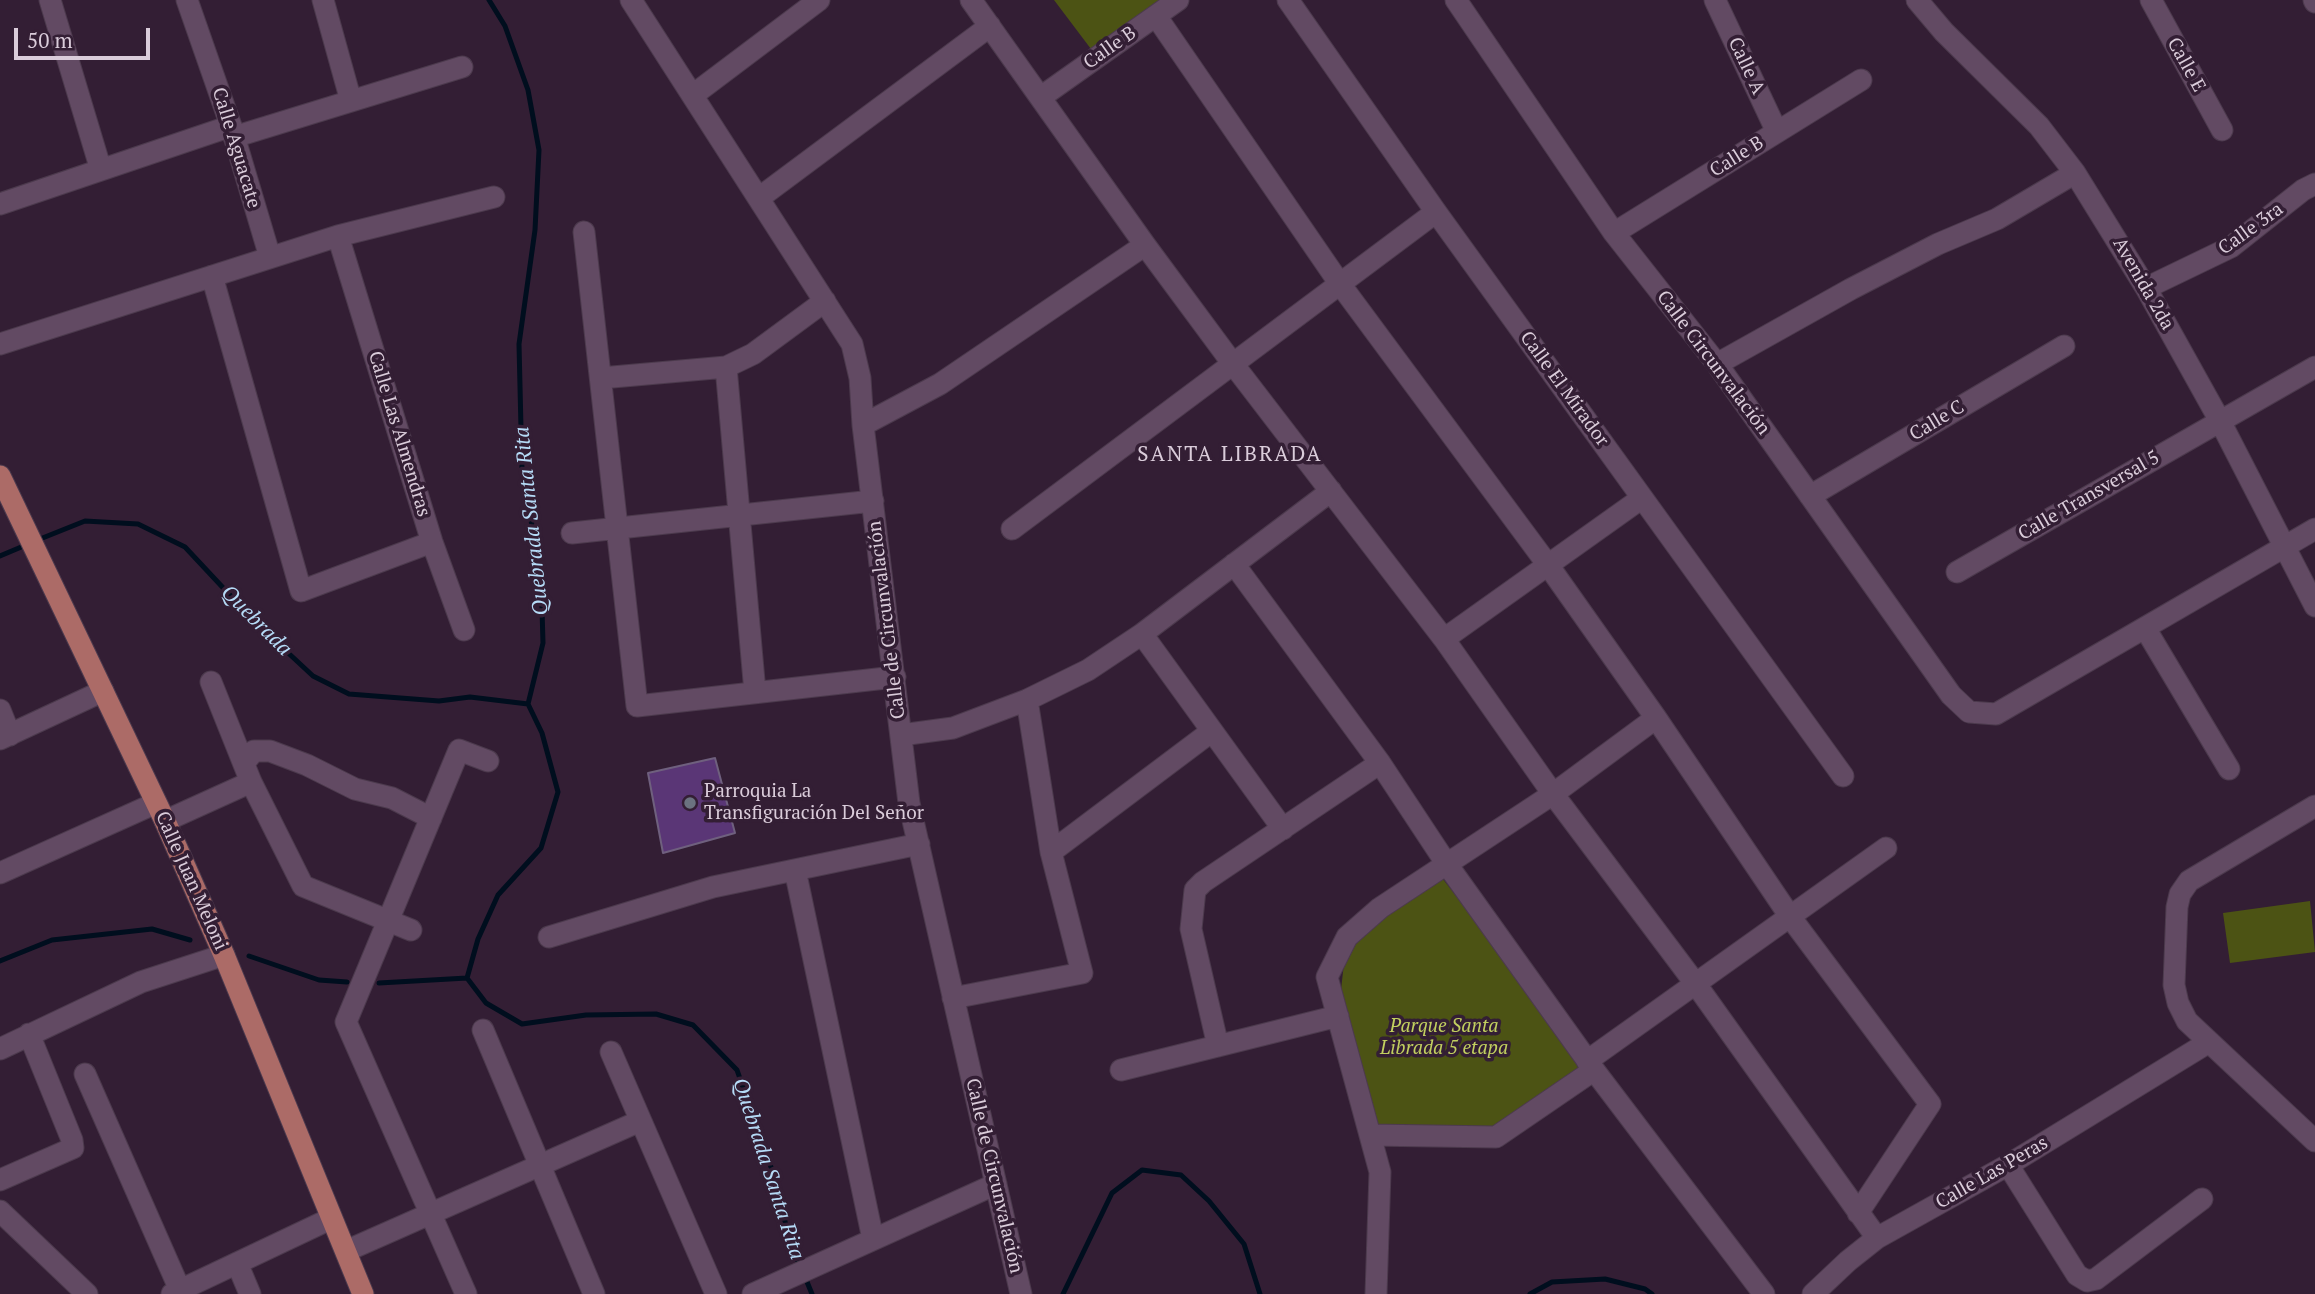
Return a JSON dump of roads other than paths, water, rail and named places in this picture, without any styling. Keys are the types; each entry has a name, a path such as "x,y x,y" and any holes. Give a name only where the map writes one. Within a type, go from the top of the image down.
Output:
{"main road":[{"name":"Calle Juan Meloni","path":"0,476 161,812 224,955 363,1294"}],"street":[{"path":"50,0 101,170"},
{"name":"Calle Aguacate","path":"187,0 233,131 270,257"},
{"path":"323,0 351,101"},
{"name":"Calle de Circunvalación","path":"631,0 852,344 860,378 863,425 909,803 1021,1294"},
{"path":"693,95 819,0"},
{"path":"971,0 1233,365 1444,639 1553,794 1695,983 1877,1238"},
{"name":"Calle B","path":"1041,97 1178,0"},
{"name":"Calle El Mirador","path":"1288,0 1436,212 1843,776"},
{"name":"Calle A","path":"1715,0 1777,132"},
{"name":"Avenida 2da","path":"1917,0 1944,32 2039,126 2075,173 2146,288 2220,421 2315,606"},
{"name":"Calle E","path":"2151,0 2222,130"},
{"name":"Calle Circunvalación","path":"1466,3 1614,233 1717,364 1951,695 1969,712 1996,714 2145,628"},
{"path":"1156,16 1340,285 1548,565 1656,718 1791,918 1930,1104 1858,1213"},
{"path":"759,198 990,26"},
{"path":"0,204 101,170 233,131 351,101 462,67"},
{"name":"Calle B","path":"1614,233 1861,80"},
{"path":"1717,364 1913,257 1997,219 2075,173"},
{"name":"Calle 3ra","path":"2146,288 2231,247 2302,190 2315,184"},
{"path":"0,344 338,236 494,197"},
{"path":"1012,529 1436,212"},
{"path":"584,232 637,706 895,677"},
{"name":"Calle Las Almendras","path":"338,236 432,542 464,630"},
{"path":"863,425 940,384 1145,245"},
{"path":"212,276 301,591 432,542"},
{"path":"601,378 726,368 753,354 825,301"},
{"name":"Calle C","path":"1810,496 2064,346"},
{"name":"Calle Transversal 5","path":"1957,572 2315,367"},
{"path":"726,368 755,692"},
{"path":"901,735 953,728 1027,700 1088,670 1142,634 1331,491"},
{"path":"1444,639 1642,498"},
{"path":"572,533 873,501"},
{"path":"2229,769 2145,628 2315,529"},
{"path":"1234,564 1380,763 1446,863 1590,1066 1764,1294"},
{"path":"1142,634 1283,829"},
{"path":"211,682 248,773 303,886 411,930"},
{"path":"0,710 5,737 103,691"},
{"path":"953,998 1082,972 1051,852 1027,700"},
{"path":"1376,1294 1380,1172 1327,977 1347,937 1380,908 1553,794 1656,718"},
{"path":"1051,852 1212,731"},
{"path":"466,1294 346,1021 459,750 488,761"},
{"path":"248,773 254,751 270,751 307,765 355,789 392,798 431,818"},
{"path":"1217,1046 1191,929 1195,890 1380,763"},
{"path":"0,873 161,812 248,773"},
{"path":"2315,806 2189,881 2180,894 2174,985 2178,1003 2187,1021 2315,1141"},
{"path":"549,937 713,887 919,844"},
{"path":"1370,1135 1496,1137 1695,983 1791,918 1886,848"},
{"path":"795,870 873,1239"},
{"path":"0,1049 141,982 224,955"},
{"path":"1121,1070 1338,1016"},
{"path":"2179,1061 2187,1021"},
{"path":"483,1030 594,1294"},
{"path":"0,1180 73,1148 30,1034"},
{"name":"Calle Las Peras","path":"1814,1294 1877,1238 2008,1166 2209,1042"},
{"path":"611,1052 716,1294"},
{"path":"85,1074 176,1292 330,1219"},
{"path":"346,1251 640,1121"},
{"path":"2008,1166 2077,1275 2087,1281 2096,1279 2202,1199"},
{"path":"752,1294 996,1184"},
{"path":"0,1211 87,1294"},
{"path":"236,1263 250,1294"}],"waterway":[{"name":"Quebrada Santa Rita","path":"489,0 505,26 528,90 539,150 535,230 519,344 522,471 541,575 543,643 528,704 542,733 558,792 541,848 498,895 478,939 467,978 486,1003 522,1024 586,1015 656,1014 693,1025 737,1070 772,1170 792,1249 801,1268"},
{"name":"Quebrada","path":"35,541 85,521 138,524 185,547 256,623 313,676 349,694 439,701 470,697 528,704"},
{"name":"Quebrada","path":"0,556 26,545"},
{"name":"Quebrada","path":"0,961 52,940 152,929 190,940"},
{"name":"Quebrada","path":"249,956 319,980 347,982"},
{"name":"Quebrada","path":"379,983 467,978"},
{"name":"Quebrada Santa Rita","path":"1063,1294 1112,1193 1142,1170 1181,1175 1209,1201 1244,1244 1260,1294"},
{"name":"Quebrada Santa Rita","path":"805,1277 812,1294"},
{"name":"Quebrada Santa Rita","path":"1530,1294 1552,1282 1605,1279 1645,1289 1652,1294"}],"place":[{"name":"Parroquia La Transfiguración Del Señor","path":"690,803"}],"district":[{"name":"SANTA LIBRADA","path":"1230,455"}],"park label":[{"name":"Parque Santa Librada 5 etapa","path":"1444,1038"}]}
